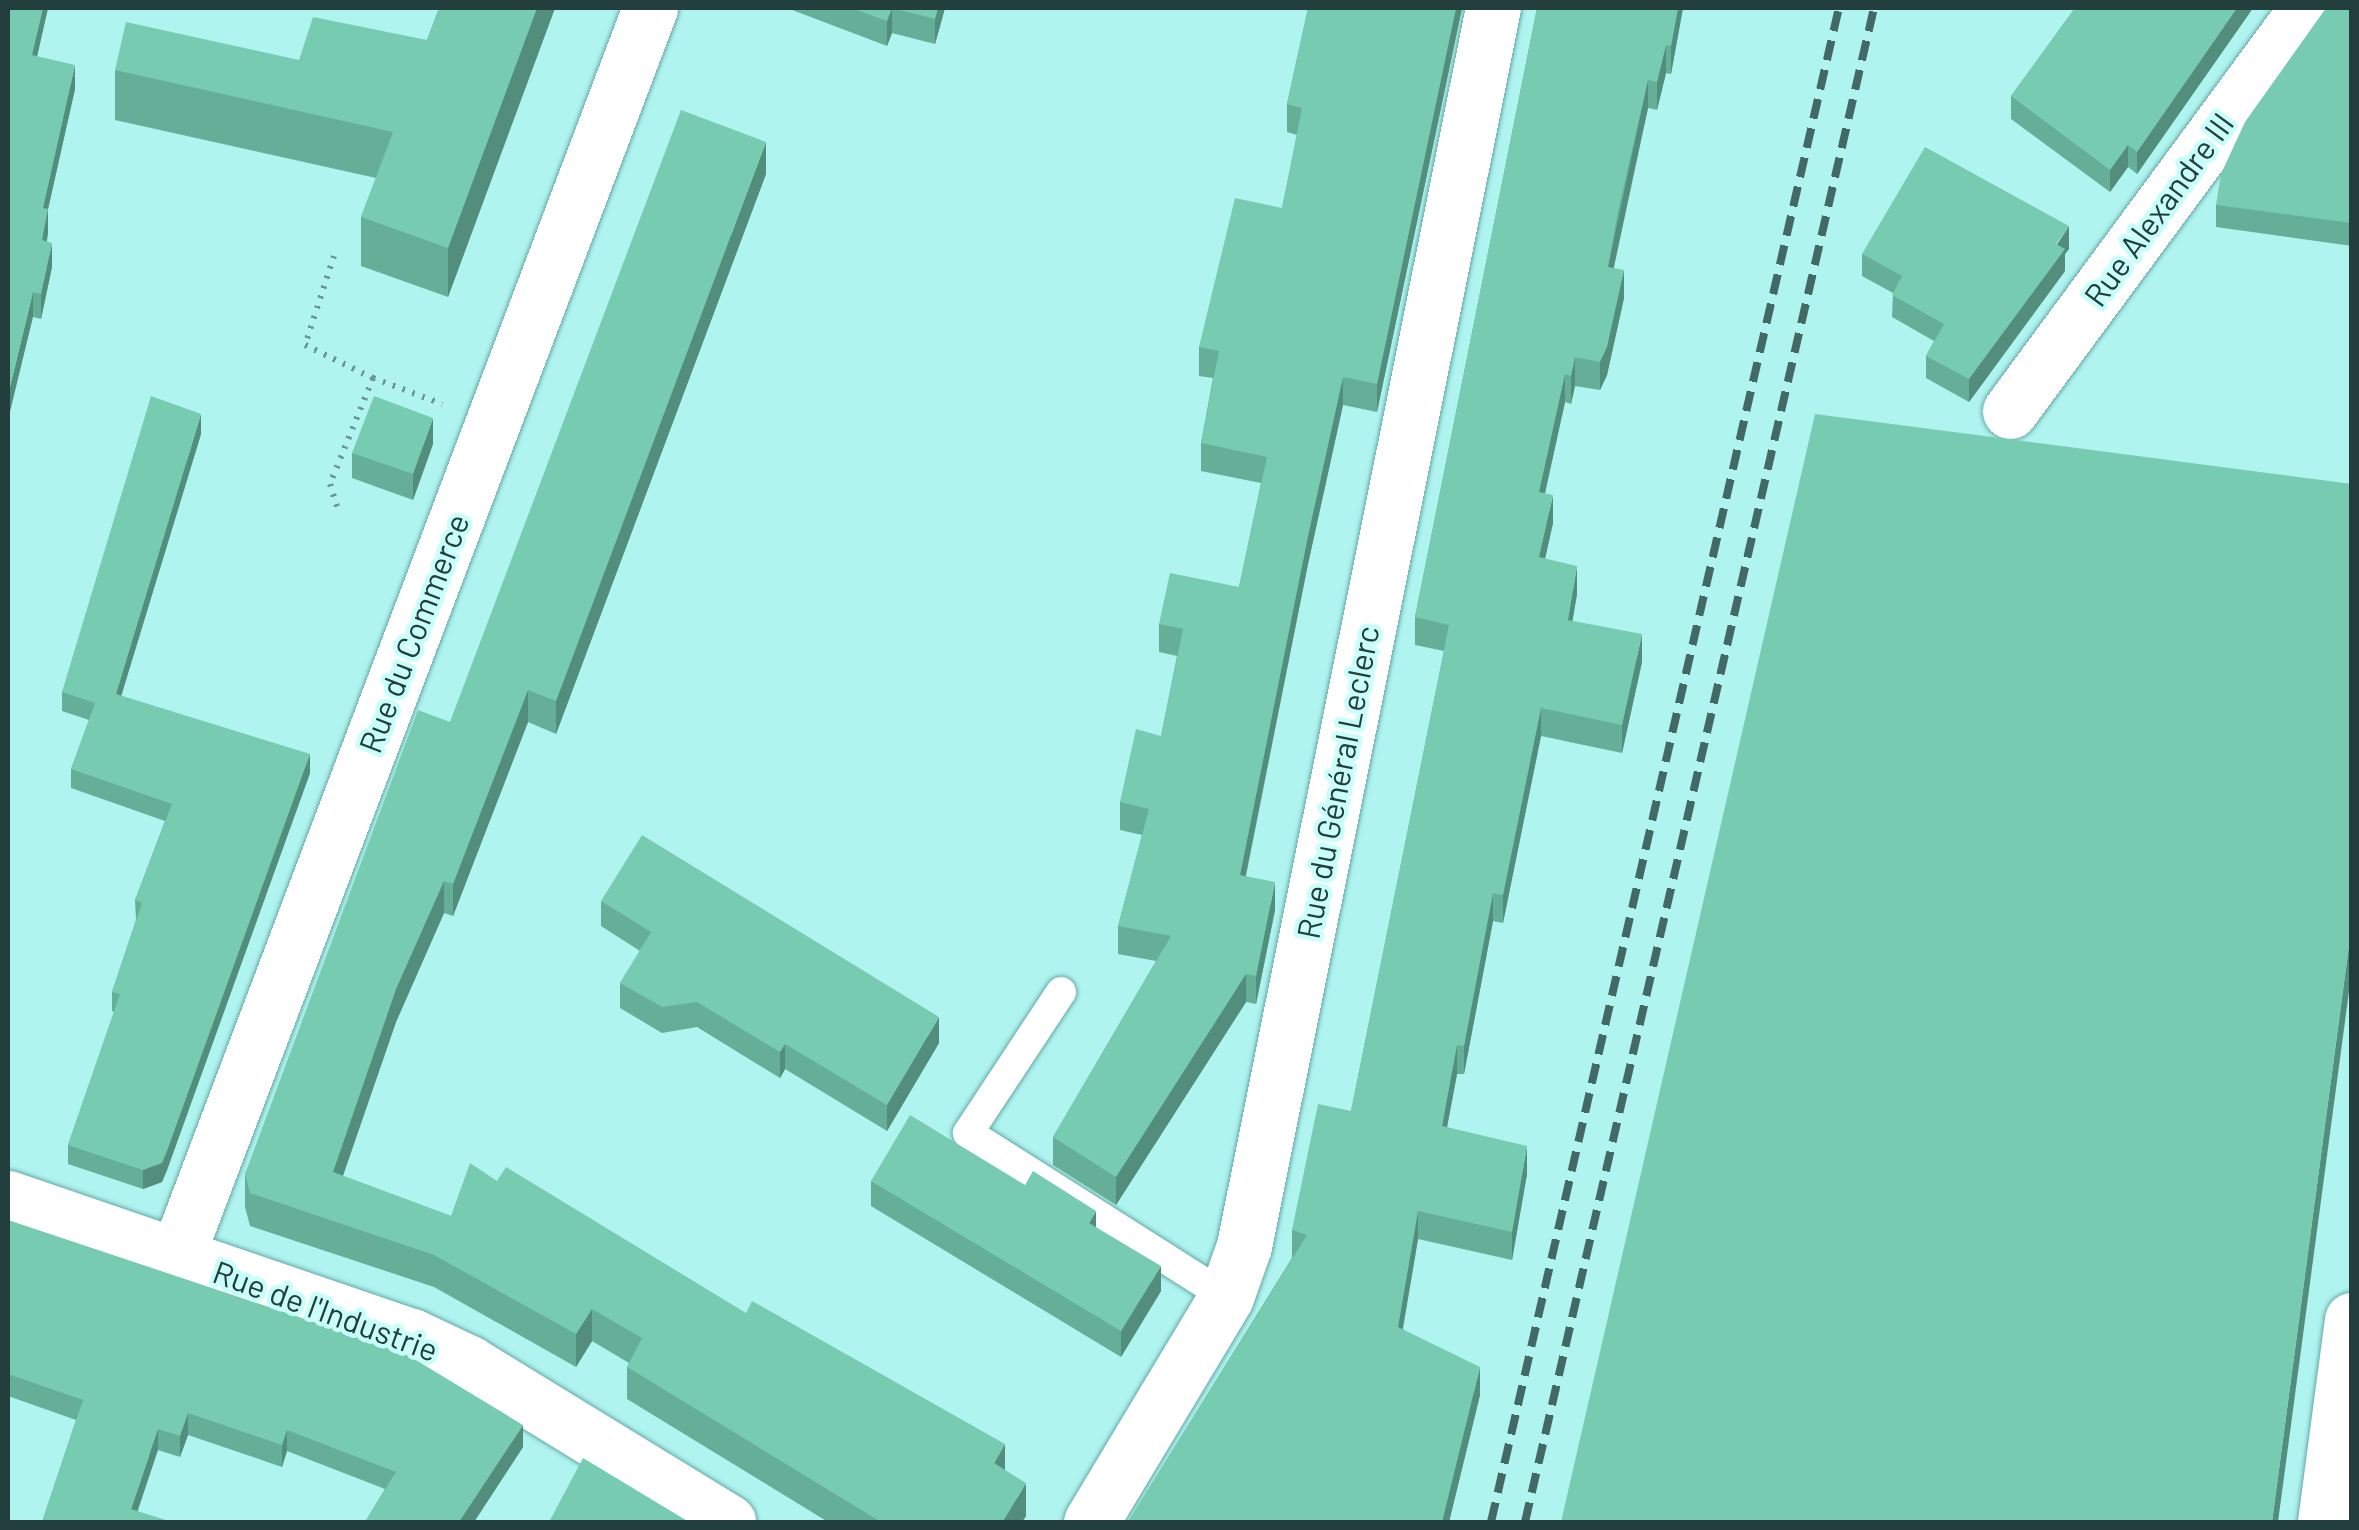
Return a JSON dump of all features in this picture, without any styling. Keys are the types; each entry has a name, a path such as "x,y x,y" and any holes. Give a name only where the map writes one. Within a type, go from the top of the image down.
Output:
{"street":[{"name":"Rue du Commerce","path":"176,1258 650,8"},
{"name":"Rue du Général Leclerc","path":"1091,1522 1226,1297 1248,1227 1493,8"},
{"name":"Rue Alexandre III","path":"2010,411 2307,8"},
{"name":"Rue de l'Industrie","path":"8,1198 412,1336 469,1363 728,1522"},
{"path":"2325,1522 2352,1320"}],"lane":[{"path":"1061,992 968,1133 1226,1297"}],"path":[{"path":"334,256 306,345 373,378 492,424"},
{"path":"338,510 330,484 373,378"}],"building":[{"path":"8,8 43,8 32,55 75,65 43,208 48,209 42,240 52,243 41,294 33,292 8,395"},
{"path":"439,8 537,8 448,248 361,217 393,132 115,70 126,22 299,60 313,17 427,40"},
{"path":"851,8 892,8 887,21"},
{"path":"892,8 938,8 935,19"},
{"path":"1308,8 1456,8 1377,384 1343,377 1308,536 1240,875 1275,882 1256,976 1246,974 1116,1177 1053,1137 1171,936 1118,926 1149,809 1120,802 1136,729 1161,736 1183,629 1159,624 1170,573 1239,587 1267,457 1201,443 1219,351 1199,347 1235,198 1282,208 1302,108 1287,104"},
{"path":"1537,8 1678,8 1671,46 1666,45 1657,82 1648,80 1618,212 1608,267 1624,270 1607,347 1600,362 1575,357 1571,376 1565,374 1539,492 1553,495 1539,557 1577,566 1568,620 1642,634 1622,725 1541,708 1503,895 1493,893 1464,1046 1457,1045 1442,1126 1527,1146 1512,1232 1418,1211 1398,1327 1480,1367 1442,1522 1128,1522 1307,1235 1292,1230 1318,1104 1351,1111 1449,625 1415,617"},
{"path":"2075,8 2237,8 2137,152 2128,145 2110,170 2011,96"},
{"path":"2326,8 2352,8 2352,223 2216,205 2221,174 2245,122"},
{"path":"681,110 766,142 556,701 528,690 453,884 444,881 396,989 333,1172 451,1216 470,1163 497,1181 506,1167 746,1313 752,1301 1005,1444 994,1463 1026,1483 1003,1521 1006,1522 881,1522 627,1367 642,1338 592,1309 576,1334 434,1255 250,1193 245,1174 418,710 450,722"},
{"path":"1925,147 2069,226 2056,244 2065,249 1969,379 1926,356 1944,324 1892,295 1902,276 1862,254"},
{"path":"151,396 201,414 116,694 310,754 167,1151 162,1163 143,1170 68,1145 120,994 112,992 142,903 135,900 172,804 71,769 95,703 62,692"},
{"path":"374,396 433,418 413,474 352,453"},
{"path":"1815,414 2352,484 2352,923 2272,1522 1561,1522"},
{"path":"642,835 939,1017 887,1105 785,1044 780,1052 697,1002 662,1007 620,983 651,932 601,901"},
{"path":"910,1115 1025,1185 1033,1171 1096,1211 1089,1223 1161,1266 1121,1331 871,1181"},
{"path":"8,1220 401,1351 523,1425 459,1522 365,1522 396,1472 287,1430 282,1445 188,1413 180,1436 158,1429 131,1509 172,1522 42,1522 83,1400 8,1374"},
{"path":"583,1458 689,1522 549,1522"}],"railway":[{"path":"1491,1522 1839,8"},
{"path":"1525,1522 1874,8"}]}
